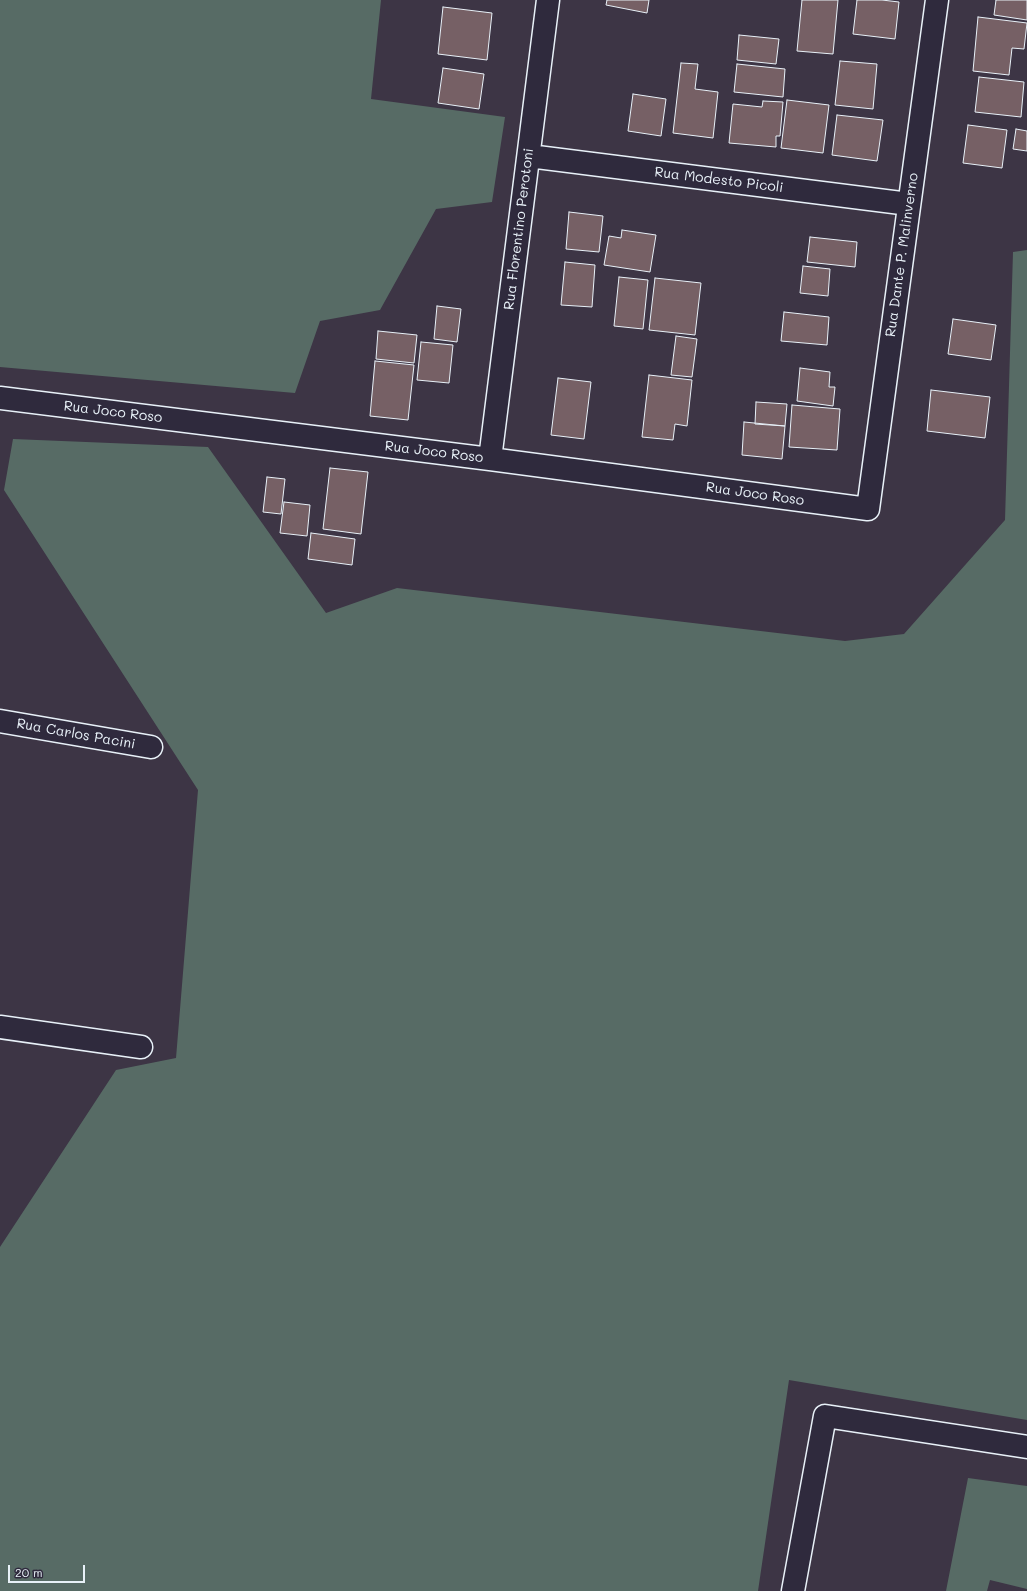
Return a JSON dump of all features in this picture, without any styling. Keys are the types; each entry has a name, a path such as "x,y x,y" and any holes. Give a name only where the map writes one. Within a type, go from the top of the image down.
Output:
{"street":[{"name":"Rua Florentino Perotoni","path":"490,459 548,0"},
{"name":"Rua Dante P. Malinverno","path":"868,510 937,0"},
{"name":"Rua Modesto Picoli","path":"529,156 909,204"},
{"name":"Rua Joco Roso","path":"0,398 490,459 868,510"},
{"name":"Rua Carlos Pacini","path":"0,721 151,747"},
{"path":"0,1027 141,1047"},
{"path":"793,1591 825,1416 1027,1447"}],"green space":[{"path":"0,0 381,0 371,99 505,117 492,202 436,209 380,310 320,321 295,393 0,367"},
{"path":"1027,250 1027,1420 789,1380 758,1591 0,1591 0,1247 116,1070 176,1058 198,790 4,490 13,439 208,447 326,613 397,588 845,641 904,634 1005,520 1013,252"},
{"path":"968,1478 1027,1486 1027,1589 990,1580 987,1591 946,1591"}],"building":[{"path":"607,0 649,0 647,13 606,5"},
{"path":"802,0 838,0 833,54 797,51"},
{"path":"857,0 899,2 895,39 853,34"},
{"path":"996,0 1027,0 1027,20 994,15"},
{"path":"443,7 492,13 487,60 438,54"},
{"path":"978,17 1027,23 1024,49 1012,48 1009,75 973,71"},
{"path":"739,35 779,39 776,64 737,60"},
{"path":"840,61 877,64 873,109 835,105"},
{"path":"681,63 698,64 695,89 718,92 713,138 673,133"},
{"path":"737,64 785,69 783,97 734,92"},
{"path":"443,68 484,74 479,109 438,103"},
{"path":"979,77 1024,82 1021,117 975,112"},
{"path":"633,94 666,99 661,136 628,131"},
{"path":"787,100 829,105 823,153 781,148"},
{"path":"763,101 783,102 780,136 776,136 776,147 729,143 733,104 762,107"},
{"path":"837,115 883,120 877,161 832,155"},
{"path":"968,125 1007,130 1002,168 963,163"},
{"path":"1016,129 1027,131 1027,151 1013,149"},
{"path":"569,212 603,216 599,252 566,249"},
{"path":"622,230 656,235 650,272 604,265 609,236 621,238"},
{"path":"810,237 857,242 855,267 807,262"},
{"path":"565,262 595,265 592,307 561,305"},
{"path":"803,266 830,269 828,296 800,293"},
{"path":"619,277 648,280 643,329 614,326"},
{"path":"655,278 701,283 695,335 649,330"},
{"path":"437,306 461,309 457,342 434,339"},
{"path":"784,312 829,317 827,345 781,341"},
{"path":"953,319 996,325 991,360 948,354"},
{"path":"378,331 417,335 414,363 376,359"},
{"path":"676,336 697,339 692,377 671,375"},
{"path":"421,342 453,345 449,383 417,380"},
{"path":"375,361 414,365 408,420 370,416"},
{"path":"800,368 830,372 829,387 835,387 833,406 797,401"},
{"path":"649,375 692,380 687,426 675,424 673,440 642,437"},
{"path":"558,378 591,382 584,439 551,435"},
{"path":"931,390 990,397 985,438 927,431"},
{"path":"756,402 787,404 785,426 755,424"},
{"path":"792,405 840,409 837,450 789,447"},
{"path":"744,422 785,426 782,459 742,455"},
{"path":"330,468 368,472 361,534 323,529"},
{"path":"267,477 285,479 281,514 263,512"},
{"path":"284,502 310,505 307,536 280,533"},
{"path":"311,533 355,539 352,565 308,559"}]}
